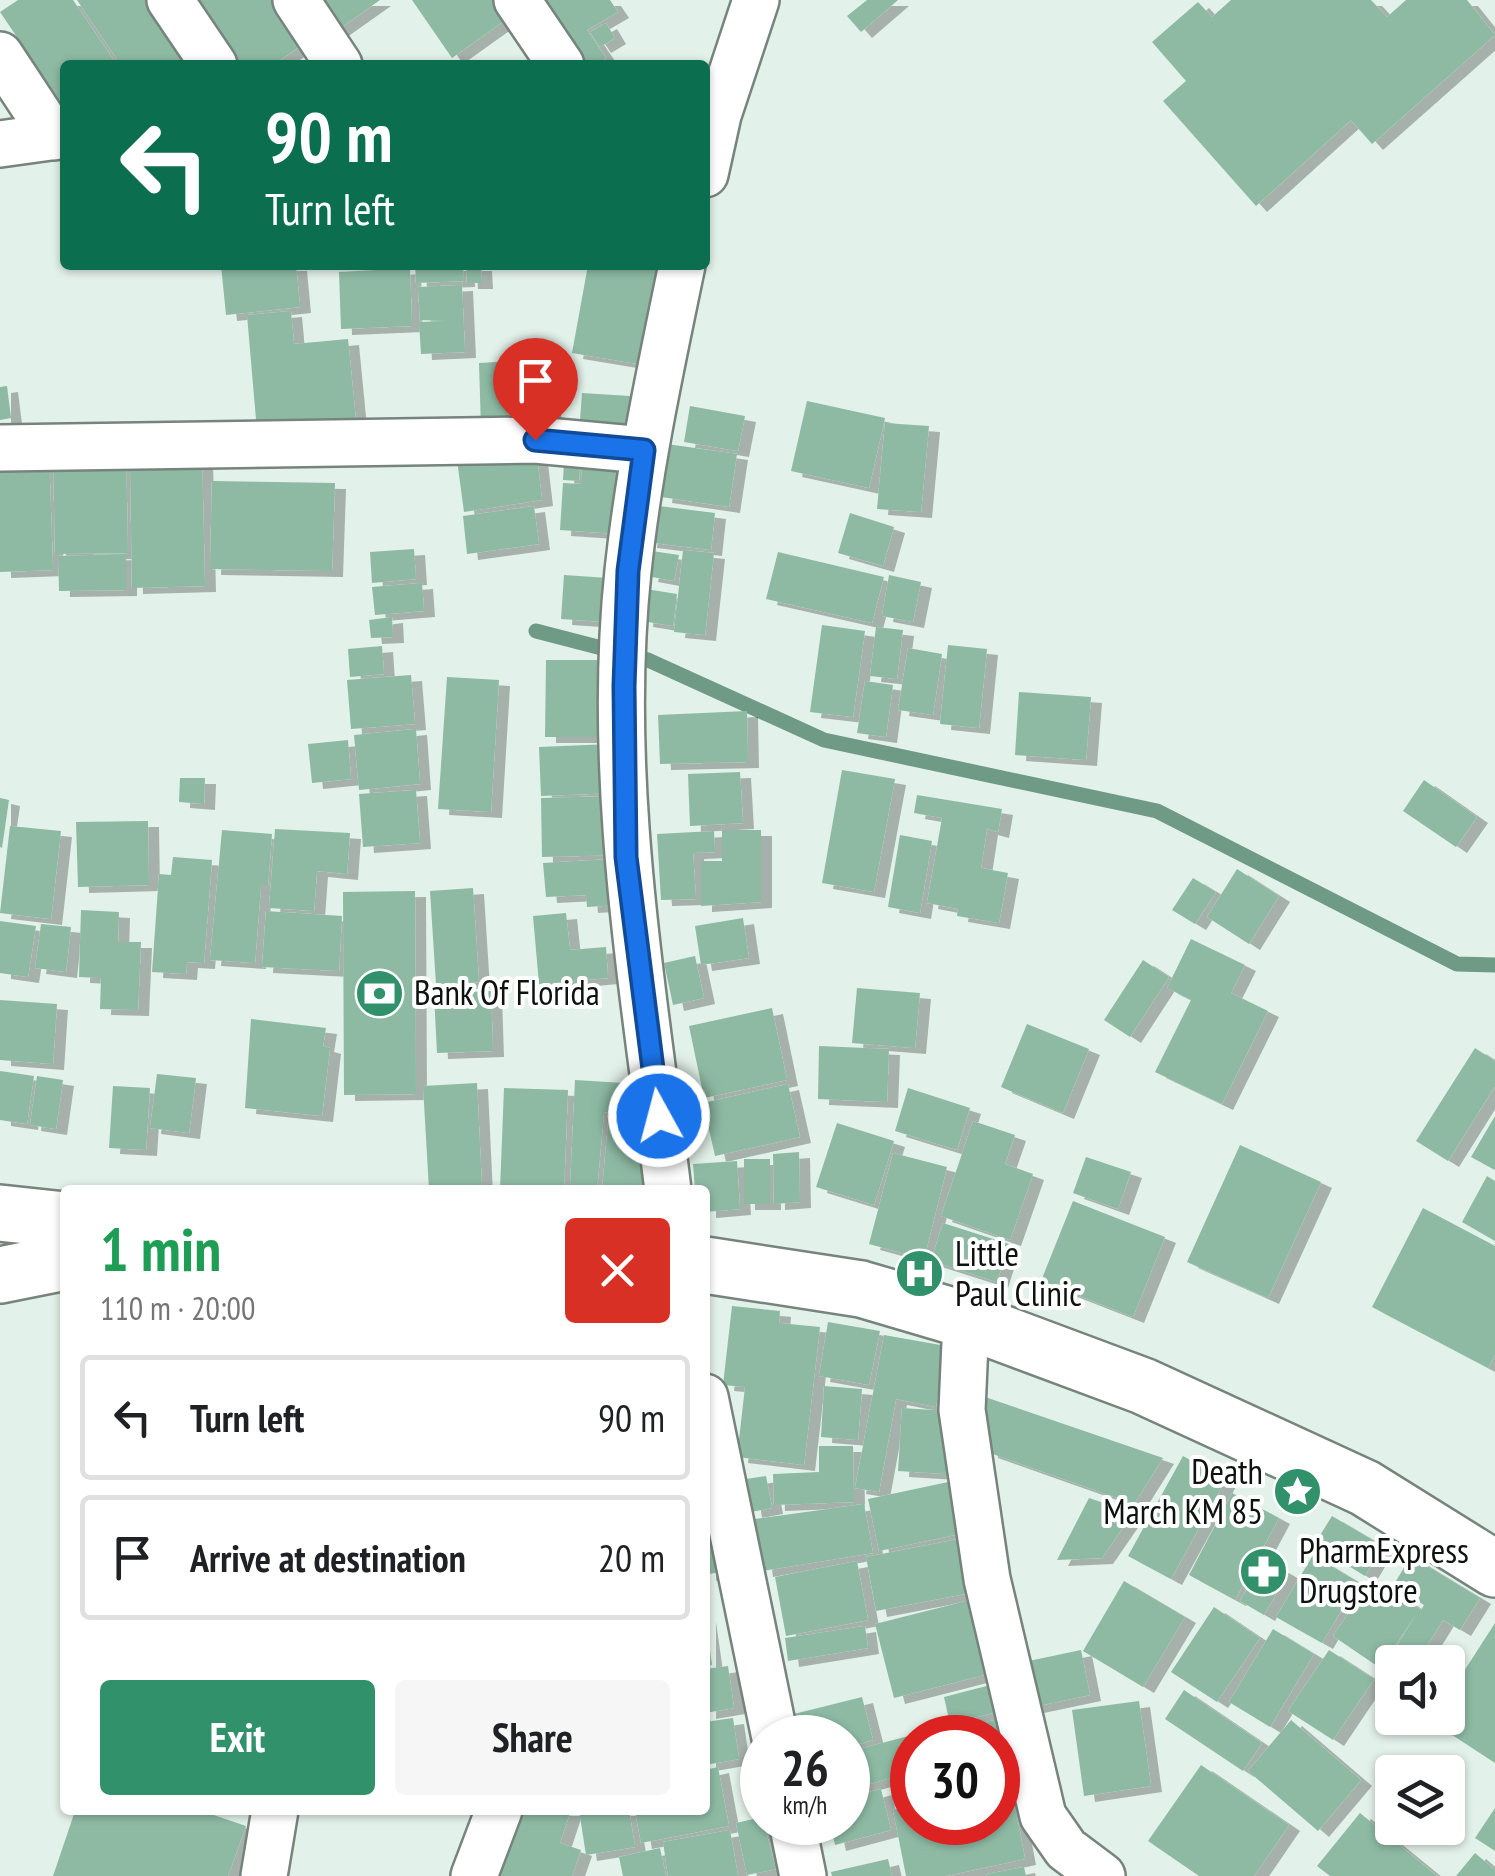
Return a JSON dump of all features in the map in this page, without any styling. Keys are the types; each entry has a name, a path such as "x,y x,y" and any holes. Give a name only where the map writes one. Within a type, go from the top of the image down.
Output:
{"main road":[{"path":"0,1213 60,1219"},
{"path":"0,1275 60,1263"},
{"path":"710,1266 861,1289 966,1320 1143,1386 1365,1488 1495,1569"}],"street":[{"path":"170,0 211,60"},
{"path":"296,0 336,60"},
{"path":"517,0 557,60"},
{"path":"710,149 756,0"},
{"path":"0,56 60,136 0,144"},
{"path":"667,1185 626,857 624,667 628,571 644,450 681,270"},
{"path":"0,448 535,440 644,450"},
{"path":"966,1320 962,1410 986,1580 1043,1816 1066,1849 1102,1876"},
{"path":"710,1422 769,1715"},
{"path":"264,1876 275,1815"},
{"path":"474,1876 498,1815"},
{"path":"797,1845 803,1876"}],"building":[{"path":"18,0 73,0 114,60 60,60 60,101 0,12"},
{"path":"77,0 159,0 201,60 118,60"},
{"path":"187,0 271,0 302,45 280,60 228,60"},
{"path":"309,0 380,0 332,34"},
{"path":"412,0 495,0 508,18 452,58"},
{"path":"533,0 610,0 618,12 587,30 606,58 574,60"},
{"path":"867,0 898,0 861,32 847,16"},
{"path":"1231,0 1371,0 1387,17 1406,0 1467,0 1495,35 1372,144 1351,120 1256,206 1163,101 1186,81 1152,42 1198,2 1212,17"},
{"path":"606,23 615,38 600,47 590,32"},
{"path":"222,270 296,270 300,307 226,315"},
{"path":"410,270 412,326 341,329 339,272"},
{"path":"415,270 463,270 464,281 416,283"},
{"path":"466,270 481,270 482,283 467,283"},
{"path":"587,270 666,270 650,366 572,353"},
{"path":"462,285 465,352 421,354 419,322 446,321 420,320 418,287"},
{"path":"291,311 294,344 348,339 356,421 257,431 247,315"},
{"path":"547,359 551,423 481,428 479,363"},
{"path":"7,386 11,418 0,420 0,387"},
{"path":"582,393 630,396 627,436 579,434"},
{"path":"807,401 885,418 869,488 791,471"},
{"path":"690,406 745,416 738,451 684,442"},
{"path":"885,423 929,426 921,512 877,509"},
{"path":"667,444 737,454 729,507 661,497"},
{"path":"126,449 128,553 55,554 53,451"},
{"path":"536,449 542,500 464,512 457,460"},
{"path":"49,453 53,570 0,572 0,455"},
{"path":"202,456 205,586 132,588 130,458"},
{"path":"564,462 580,463 579,481 563,480"},
{"path":"582,462 624,464 619,534 560,530 563,483 581,484"},
{"path":"212,481 335,483 332,571 210,569"},
{"path":"651,505 715,513 711,550 646,542"},
{"path":"534,506 539,544 467,554 463,516"},
{"path":"850,513 894,527 883,566 838,553"},
{"path":"414,549 416,579 372,583 370,552"},
{"path":"683,550 714,553 705,635 674,632"},
{"path":"652,551 679,555 674,581 647,576"},
{"path":"778,552 884,577 872,623 766,599"},
{"path":"126,554 126,590 59,591 58,556"},
{"path":"564,575 608,578 605,622 561,619"},
{"path":"889,575 921,582 913,622 882,616"},
{"path":"422,583 424,611 375,615 372,587"},
{"path":"646,589 677,594 673,626 642,621"},
{"path":"392,617 393,637 371,638 369,620"},
{"path":"822,625 865,631 853,717 810,712"},
{"path":"876,627 903,630 897,679 870,676"},
{"path":"948,645 987,649 979,728 940,724"},
{"path":"382,646 384,674 350,677 348,649"},
{"path":"908,648 942,654 933,715 898,710"},
{"path":"546,660 613,660 614,737 545,737"},
{"path":"411,675 415,724 351,729 347,680"},
{"path":"447,677 499,680 491,812 438,809"},
{"path":"865,681 893,685 886,737 857,733"},
{"path":"1019,692 1091,697 1086,760 1015,755"},
{"path":"747,711 748,762 660,764 658,715"},
{"path":"416,729 420,784 359,790 354,735"},
{"path":"348,740 351,779 312,783 308,744"},
{"path":"611,744 613,793 541,796 539,747"},
{"path":"842,770 895,779 874,892 822,883"},
{"path":"740,772 743,823 690,826 688,774"},
{"path":"180,778 205,778 204,804 179,802"},
{"path":"1424,780 1477,817 1456,847 1403,811"},
{"path":"416,790 420,843 363,847 359,794"},
{"path":"917,795 1002,809 998,832 987,829 981,868 1008,873 999,923 957,916 958,909 927,903 942,818 914,813"},
{"path":"618,796 620,855 542,857 541,798"},
{"path":"0,798 9,800 2,848 0,847"},
{"path":"148,821 149,885 78,887 76,822"},
{"path":"10,826 61,831 51,919 0,913"},
{"path":"275,829 350,833 347,874 317,871 314,911 269,908"},
{"path":"222,830 272,834 268,885 261,885 255,963 210,960"},
{"path":"722,830 761,830 761,902 701,906 701,861 722,861"},
{"path":"714,831 715,852 693,853 696,899 661,900 657,834"},
{"path":"900,835 932,841 920,913 888,907"},
{"path":"173,857 212,860 204,963 187,962 186,974 152,972 159,874 171,875"},
{"path":"613,859 617,905 587,907 586,895 546,897 543,863"},
{"path":"1237,869 1279,896 1249,944 1207,917"},
{"path":"1193,878 1216,892 1195,924 1172,910"},
{"path":"473,888 479,982 436,985 430,891"},
{"name":"Bank Of Florida","path":"415,891 416,1094 344,1095 343,892"},
{"path":"81,910 119,912 118,942 141,942 138,1010 100,1009 101,978 79,977"},
{"path":"266,911 342,916 339,971 262,967"},
{"path":"566,913 570,950 606,947 608,978 539,984 533,916"},
{"path":"743,918 749,958 701,965 695,926"},
{"path":"0,921 36,926 28,977 0,973"},
{"path":"41,924 71,927 66,972 35,968"},
{"path":"1191,939 1245,965 1231,993 1268,1011 1222,1104 1155,1072 1191,1000 1167,988"},
{"path":"695,956 704,998 673,1005 664,963"},
{"path":"1143,960 1169,977 1130,1037 1104,1020"},
{"path":"857,988 920,993 915,1048 852,1043"},
{"path":"491,991 493,1051 437,1053 434,994"},
{"path":"0,1000 57,1004 53,1064 0,1060"},
{"path":"772,1008 787,1080 704,1098 689,1026"},
{"path":"251,1019 326,1028 323,1046 330,1048 322,1116 245,1108"},
{"path":"1027,1024 1089,1049 1063,1113 1001,1087"},
{"path":"819,1046 889,1049 887,1102 818,1099"},
{"path":"1475,1048 1495,1061 1495,1086 1448,1161 1416,1141"},
{"path":"0,1071 34,1076 27,1124 0,1120"},
{"path":"157,1074 196,1078 189,1133 150,1128"},
{"path":"37,1076 63,1080 56,1129 30,1125"},
{"path":"575,1080 624,1083 621,1114 604,1112 597,1185 570,1185"},
{"path":"477,1083 482,1185 429,1185 423,1086"},
{"path":"788,1084 800,1137 715,1156 703,1103"},
{"path":"113,1086 150,1088 146,1150 109,1148"},
{"path":"504,1088 568,1090 564,1185 500,1185"},
{"path":"908,1088 970,1108 957,1150 895,1131"},
{"path":"1495,1116 1495,1170 1471,1157"},
{"path":"973,1121 1015,1135 1005,1164 1033,1174 1010,1240 941,1216"},
{"path":"837,1123 894,1141 874,1205 816,1187"},
{"path":"608,1124 658,1129 652,1185 602,1185"},
{"path":"1240,1145 1321,1182 1268,1298 1187,1262"},
{"path":"799,1152 800,1202 774,1204 773,1154"},
{"path":"893,1153 947,1167 924,1259 869,1244"},
{"path":"1086,1157 1131,1172 1118,1209 1073,1193"},
{"path":"744,1159 770,1159 770,1204 744,1204"},
{"path":"737,1161 740,1209 710,1212 710,1185 695,1185 693,1164"},
{"path":"1487,1176 1495,1181 1495,1241 1462,1222"},
{"path":"1073,1201 1165,1237 1133,1317 1041,1281"},
{"path":"1423,1208 1495,1246 1495,1355 1488,1368 1372,1307"},
{"path":"943,1223 1009,1244 997,1282 931,1261"},
{"name":"Little Paul Clinic","path":"913,1266 930,1270 927,1283 910,1279"},
{"path":"732,1306 780,1311 779,1323 820,1327 804,1465 737,1457 745,1387 723,1385"},
{"path":"828,1322 880,1331 869,1385 819,1376"},
{"path":"884,1335 946,1346 936,1407 896,1399 879,1492 855,1488"},
{"path":"824,1386 862,1389 858,1440 821,1437"},
{"path":"985,1397 1163,1458 1134,1504 987,1452"},
{"path":"902,1408 950,1411 946,1474 898,1471"},
{"path":"819,1446 853,1446 854,1502 774,1505 773,1474 819,1472"},
{"path":"1183,1456 1226,1479 1171,1579 1128,1556"},
{"path":"766,1476 772,1508 751,1512 746,1479"},
{"path":"953,1481 964,1533 879,1551 868,1499"},
{"path":"1232,1493 1279,1518 1235,1600 1189,1575"},
{"path":"1089,1498 1133,1513 1102,1558 1057,1560"},
{"path":"864,1504 873,1553 762,1571 755,1519"},
{"path":"1332,1516 1383,1546 1365,1576 1314,1545"},
{"path":"710,1520 714,1520 724,1571 710,1574"},
{"path":"964,1538 975,1592 876,1611 866,1557"},
{"path":"1313,1555 1358,1582 1322,1643 1276,1617"},
{"path":"1411,1556 1480,1598 1460,1630 1443,1620 1428,1645 1398,1645 1417,1613 1395,1645 1375,1645 1375,1665 1333,1636 1373,1577 1421,1610 1424,1605 1393,1586"},
{"path":"1264,1559 1288,1573 1264,1615 1240,1601"},
{"path":"857,1561 868,1620 786,1636 775,1577"},
{"path":"1124,1581 1185,1617 1143,1687 1083,1651"},
{"path":"970,1600 988,1674 894,1698 875,1624"},
{"path":"1214,1607 1260,1638 1217,1702 1171,1672"},
{"path":"1495,1623 1495,1763 1452,1735 1465,1735 1465,1670"},
{"path":"865,1626 868,1648 788,1661 785,1638"},
{"path":"1273,1629 1314,1654 1270,1727 1229,1702"},
{"path":"1081,1650 1090,1695 1033,1707 1024,1662"},
{"path":"1329,1650 1374,1679 1333,1740 1288,1711"},
{"path":"728,1666 734,1708 710,1712 710,1668"},
{"path":"998,1683 1004,1710 985,1715 948,1715 944,1697"},
{"path":"1184,1690 1262,1743 1243,1771 1165,1719"},
{"path":"862,1697 867,1715 794,1715"},
{"path":"1139,1701 1151,1786 1084,1796 1072,1710"},
{"path":"733,1718 739,1759 710,1764 710,1721"},
{"path":"1291,1720 1361,1780 1318,1831 1248,1771"},
{"path":"890,1741 890,1778 870,1784 870,1746"},
{"path":"1201,1765 1289,1825 1254,1876 1199,1876 1148,1841"},
{"path":"718,1767 729,1826 641,1843 636,1815 710,1815 710,1769"},
{"path":"881,1789 890,1830 870,1836 870,1792"},
{"path":"1495,1808 1495,1851 1475,1838"},
{"path":"1360,1813 1375,1825 1375,1845 1399,1845 1437,1876 1330,1876 1317,1866"},
{"path":"74,1815 214,1815 246,1826 228,1876 53,1876"},
{"path":"520,1815 569,1815 560,1843 581,1850 572,1876 499,1876"},
{"path":"580,1815 630,1815 635,1847 586,1855"},
{"path":"730,1830 738,1876 668,1876 663,1842"},
{"path":"1020,1833 1025,1859 946,1876 906,1876 900,1845 1020,1845"},
{"path":"741,1845 770,1845 776,1869 747,1875"},
{"path":"660,1848 666,1876 623,1876 619,1857"},
{"path":"1475,1853 1495,1870 1495,1876 1456,1876"},
{"path":"888,1859 892,1876 832,1876 831,1872"},
{"path":"1024,1867 1026,1876 987,1876 987,1874"}],"waterway":[{"path":"536,631 648,660 824,740 1157,811 1457,964 1495,965"}],"place":[{"name":"Bank Of Florida","path":"379,993"},
{"name":"Little Paul Clinic","path":"920,1274"},
{"name":"Death March KM 85","path":"1298,1492"},
{"name":"PharmExpress Drugstore","path":"1264,1571"}],"route":[{"path":"535,440 644,450 628,571 624,686 626,857 659,1116"}]}
